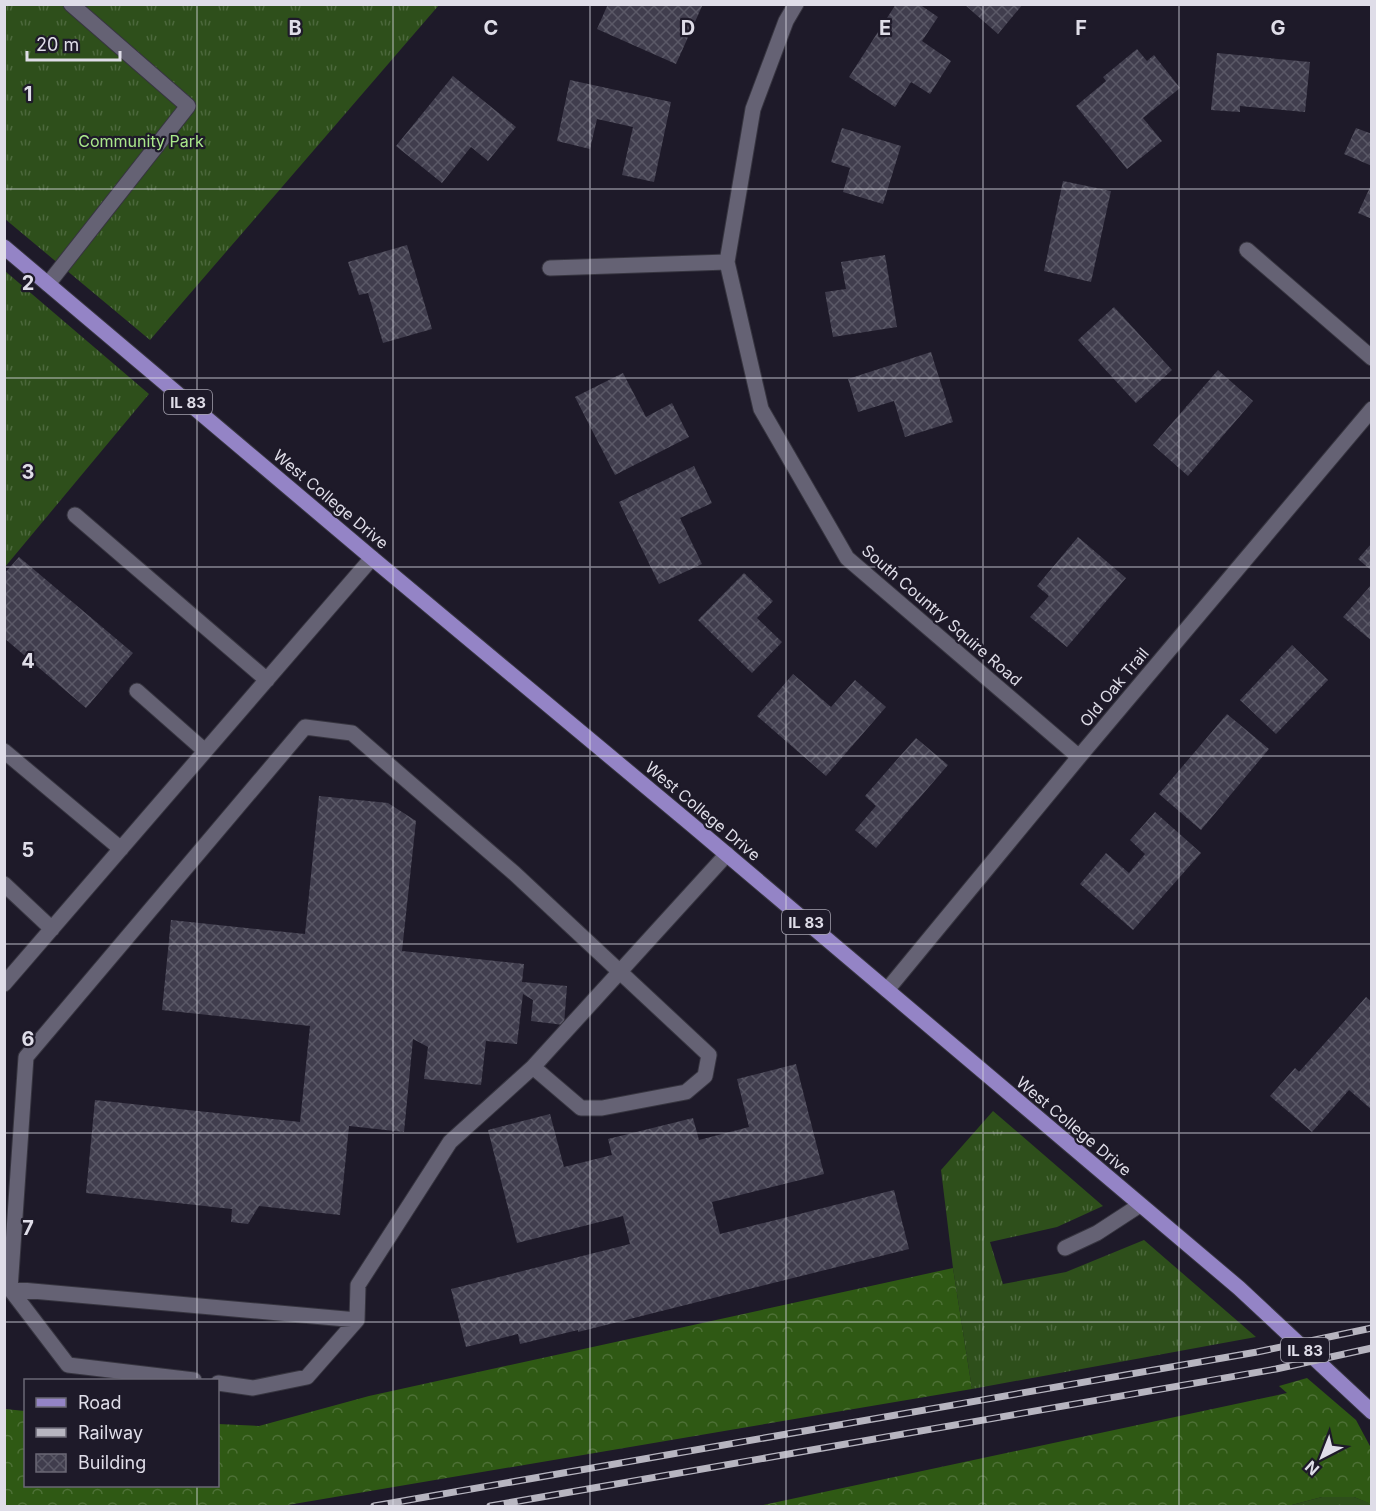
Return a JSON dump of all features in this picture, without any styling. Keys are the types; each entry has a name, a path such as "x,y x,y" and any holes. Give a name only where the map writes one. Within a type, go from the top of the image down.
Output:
{"main road":[{"name":"West College Drive","path":"4,247 1239,1288 1371,1412"}],"street":[{"path":"48,284 188,106 70,4"},
{"name":"South Country Squire Road","path":"796,4 786,21 753,109 727,262 761,409 848,558 1078,757"},
{"path":"1247,250 1371,358"},
{"path":"550,268 727,262"},
{"name":"Old Oak Trail","path":"887,990 1078,757 1371,409"},
{"path":"75,515 267,680"},
{"path":"4,984 372,558"},
{"path":"136,691 206,752"},
{"path":"186,1379 68,1365 10,1289 26,1057 305,727 352,733 513,873 709,1055 705,1076 686,1092 602,1107 581,1107 533,1067"},
{"path":"4,751 121,849"},
{"path":"219,1383 253,1388 307,1377 357,1320 358,1285 450,1142 533,1067 726,854"},
{"path":"4,884 52,929"},
{"path":"1065,1248 1097,1233 1140,1205"},
{"path":"10,1289 357,1320"}],"green space":[{"name":"Community Park","path":"4,5 439,5 150,340 5,219"},
{"path":"5,271 149,394 5,567"},
{"path":"993,1111 1103,1206 1057,1227 990,1242 1003,1284 1066,1272 1144,1240 1256,1337 972,1389 953,1268 941,1170"},
{"path":"953,1268 972,1389 282,1506 5,1506 5,1409 24,1411 24,1487 219,1487 219,1424 259,1426 369,1396"},
{"path":"1307,1378 1356,1420 1371,1448 1371,1504 1354,1497 1322,1497 1288,1506 759,1506 1287,1393 1279,1386"},
{"path":"1322,1497 1354,1497 1372,1504 1371,1506 1288,1506"}],"building":[{"path":"608,4 703,4 676,64 597,29"},
{"path":"896,4 919,4 938,17 922,41 951,61 930,94 911,82 895,107 849,77"},
{"path":"964,4 1023,4 998,34"},
{"path":"1137,49 1147,61 1154,55 1180,88 1143,118 1162,141 1127,169 1076,106 1106,81 1103,77"},
{"path":"1217,53 1310,62 1305,112 1240,106 1240,112 1211,110"},
{"path":"453,76 516,127 488,161 471,147 442,183 396,146"},
{"path":"570,80 671,102 654,182 622,175 633,127 597,119 590,149 557,141"},
{"path":"842,128 901,146 883,204 843,192 850,168 831,162"},
{"path":"1356,128 1372,134 1372,166 1344,154"},
{"path":"1063,181 1111,191 1091,282 1044,271"},
{"path":"1372,183 1372,219 1358,213"},
{"path":"407,245 432,329 383,343 368,293 359,295 348,262"},
{"path":"885,255 897,327 833,337 825,292 846,289 841,262"},
{"path":"1114,307 1172,370 1136,403 1078,340"},
{"path":"931,352 953,422 905,437 894,401 858,412 848,379"},
{"path":"1218,370 1253,401 1188,476 1153,445"},
{"path":"623,373 646,417 672,403 689,437 615,475 575,397"},
{"path":"694,466 712,503 680,518 702,564 659,584 619,502"},
{"path":"1078,537 1126,578 1067,647 1030,617 1049,596 1037,586"},
{"path":"1372,543 1372,571 1358,559"},
{"path":"19,557 133,653 86,708 4,638 4,574"},
{"path":"744,573 773,601 757,618 782,642 752,673 698,620"},
{"path":"1372,584 1372,641 1343,617"},
{"path":"1292,645 1328,680 1276,734 1240,700"},
{"path":"793,674 831,707 855,680 886,707 826,776 757,716"},
{"path":"1227,714 1269,749 1201,830 1159,794"},
{"path":"916,738 948,765 876,848 855,830 876,806 865,796"},
{"path":"319,796 388,803 416,821 402,951 524,964 522,982 567,986 564,1025 531,1021 533,1000 523,994 517,1044 486,1041 481,1085 424,1079 428,1047 413,1039 404,1132 349,1126 340,1215 259,1206 248,1224 231,1222 232,1209 86,1193 95,1100 300,1122 310,1026 162,1010 171,920 305,934"},
{"path":"1155,812 1201,853 1133,930 1080,884 1106,853 1129,873 1145,854 1130,840"},
{"path":"1366,997 1372,1002 1372,1110 1349,1090 1312,1132 1270,1096 1295,1068 1299,1072"},
{"path":"796,1064 824,1174 712,1202 720,1234 894,1190 909,1249 578,1332 578,1330 520,1344 518,1334 466,1347 451,1289 630,1244 623,1216 517,1243 488,1130 550,1114 564,1167 612,1155 608,1139 693,1118 699,1140 749,1127 737,1079"}],"railway":[{"path":"374,1506 1257,1352 1372,1328"},
{"path":"490,1506 1276,1369 1372,1348"}]}
